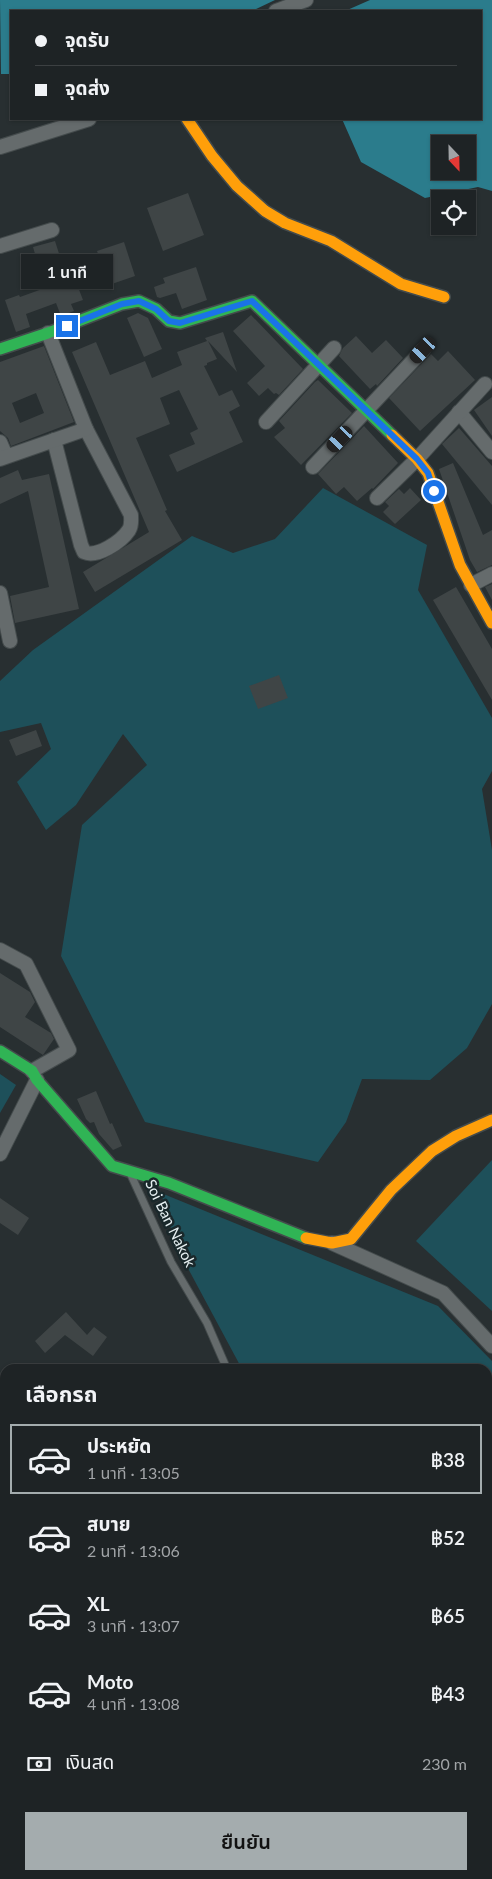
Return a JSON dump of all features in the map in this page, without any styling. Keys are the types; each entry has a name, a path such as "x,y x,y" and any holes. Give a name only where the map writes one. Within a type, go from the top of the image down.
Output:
{"street":[{"path":"279,10 306,0"},
{"path":"0,146 86,120"},
{"path":"188,120 212,156 231,179 265,211 285,223 331,241 401,284 444,297"},
{"path":"0,246 52,230"},
{"path":"0,349 48,333 122,304 139,301 156,309 169,321 180,323 252,301 417,459 428,473 460,565 492,623"},
{"path":"48,333 86,430 131,515 132,524 128,532 106,549 89,554 84,552 80,544 54,440"},
{"path":"266,422 334,348"},
{"path":"313,467 423,350"},
{"path":"377,498 417,459 485,384"},
{"path":"459,412 492,452"},
{"path":"0,442 3,458 86,430"},
{"path":"471,585 492,574"},
{"path":"0,593 10,641"},
{"path":"0,950 26,964 69,1050 35,1076 0,1154"},
{"name":"Soi Ban Nakok","path":"0,1051 35,1076 112,1166 130,1172"},
{"path":"332,1243 351,1238 391,1190 432,1151 456,1136 492,1120"},
{"path":"130,1172 169,1183 309,1239 332,1243 443,1293 492,1346"}],"lane":[{"name":"Soi Ban Nakok","path":"130,1172 171,1262 207,1323 225,1364"}],"shaded area":[{"path":"0,0 275,0 254,10 10,10 10,74 1,74"},
{"path":"370,0 492,0 492,191 478,187 464,190 431,190 431,197 425,198 361,162 342,120 482,120 482,10 347,10"},
{"path":"323,488 427,545 418,590 492,718 492,771 482,789 492,850 492,1004 467,1048 430,1080 362,1079 346,1122 318,1162 145,1122 61,956 82,825 147,765 123,734 76,805 46,830 17,782 51,749 41,723 0,732 0,681 33,650 192,536 233,553 275,539"},
{"path":"0,1074 16,1085 0,1113"},
{"path":"492,1160 492,1311 416,1241"},
{"path":"161,1193 438,1306 492,1361 492,1364 239,1364 176,1246"}],"building":[{"path":"188,193 204,235 163,251 147,208"},
{"path":"55,241 62,263 68,261 83,300 71,304 74,311 61,316 56,303 26,314 30,327 16,332 5,300 45,288 33,247"},
{"path":"124,242 135,276 109,285 97,251"},
{"path":"196,267 207,300 182,309 176,293 160,298 157,297 154,287 165,283 163,278"},
{"path":"138,313 148,318 162,349 144,357 127,318"},
{"path":"251,315 303,369 279,395 274,394 268,388 259,396 247,383 265,366 233,331"},
{"path":"223,332 237,372 208,341 217,359 204,366 219,396 232,390 240,406 229,412 243,442 177,472 169,455 195,444 190,433 198,429 179,390 160,398 170,424 136,438 167,510 165,511 182,540 95,592 83,572 149,532 72,352 96,342 110,375 145,361 152,378 182,365 177,352 207,341 205,338"},
{"path":"356,336 372,353 386,340 403,358 377,386 376,384 370,389 339,356 343,348"},
{"path":"44,346 74,422 11,446 8,438 0,431 0,362","holes":["36,393 44,413 20,423 12,403"]},
{"path":"448,351 475,380 420,431 389,398 431,354 438,361"},
{"path":"318,380 352,413 301,465 274,437 285,428 279,421"},
{"path":"492,397 492,436 474,410"},
{"path":"364,426 398,463 373,489 357,501 344,487 336,494 318,474"},
{"path":"459,428 492,466 492,505 442,444"},
{"path":"453,463 483,535 492,530 492,565 477,572 470,560 439,469"},
{"path":"18,470 22,480 49,474 79,609 15,623 10,596 49,587 28,491 0,504 0,478"},
{"path":"410,488 421,500 395,524 383,512 389,506 385,502 399,489 404,494"},
{"path":"492,584 492,600 485,587"},
{"path":"456,587 492,649 492,700 433,600"},
{"path":"279,675 288,698 258,709 249,686"},
{"path":"36,730 42,746 16,756 9,740"},
{"path":"0,973 30,992 35,1002 25,1017 51,1033 54,1039 43,1055 0,1027"},
{"path":"96,1091 122,1146 113,1150 99,1134 94,1122 90,1123 86,1119 77,1099"},
{"path":"0,1198 29,1218 18,1235 0,1223"},
{"path":"66,1312 87,1335 94,1327 107,1337 93,1356 65,1335 45,1353 35,1341"}],"traffic: fast":[{"path":"0,349 48,333 122,304 139,301 156,309 169,321 180,323 252,301 392,435"},
{"path":"0,1051 32,1071 37,1080 112,1166 169,1183 306,1238"}],"traffic: slow":[{"path":"188,120 212,156 237,186 265,211 285,223 331,241 401,284 444,297"},
{"path":"392,435 417,459 428,473 460,565 492,623"},
{"path":"306,1238 332,1243 351,1239 391,1190 432,1151 456,1136 492,1120"}],"route":[{"path":"67,326 122,304 139,301 156,309 169,321 180,323 252,301 417,459 428,473 434,491"}]}
